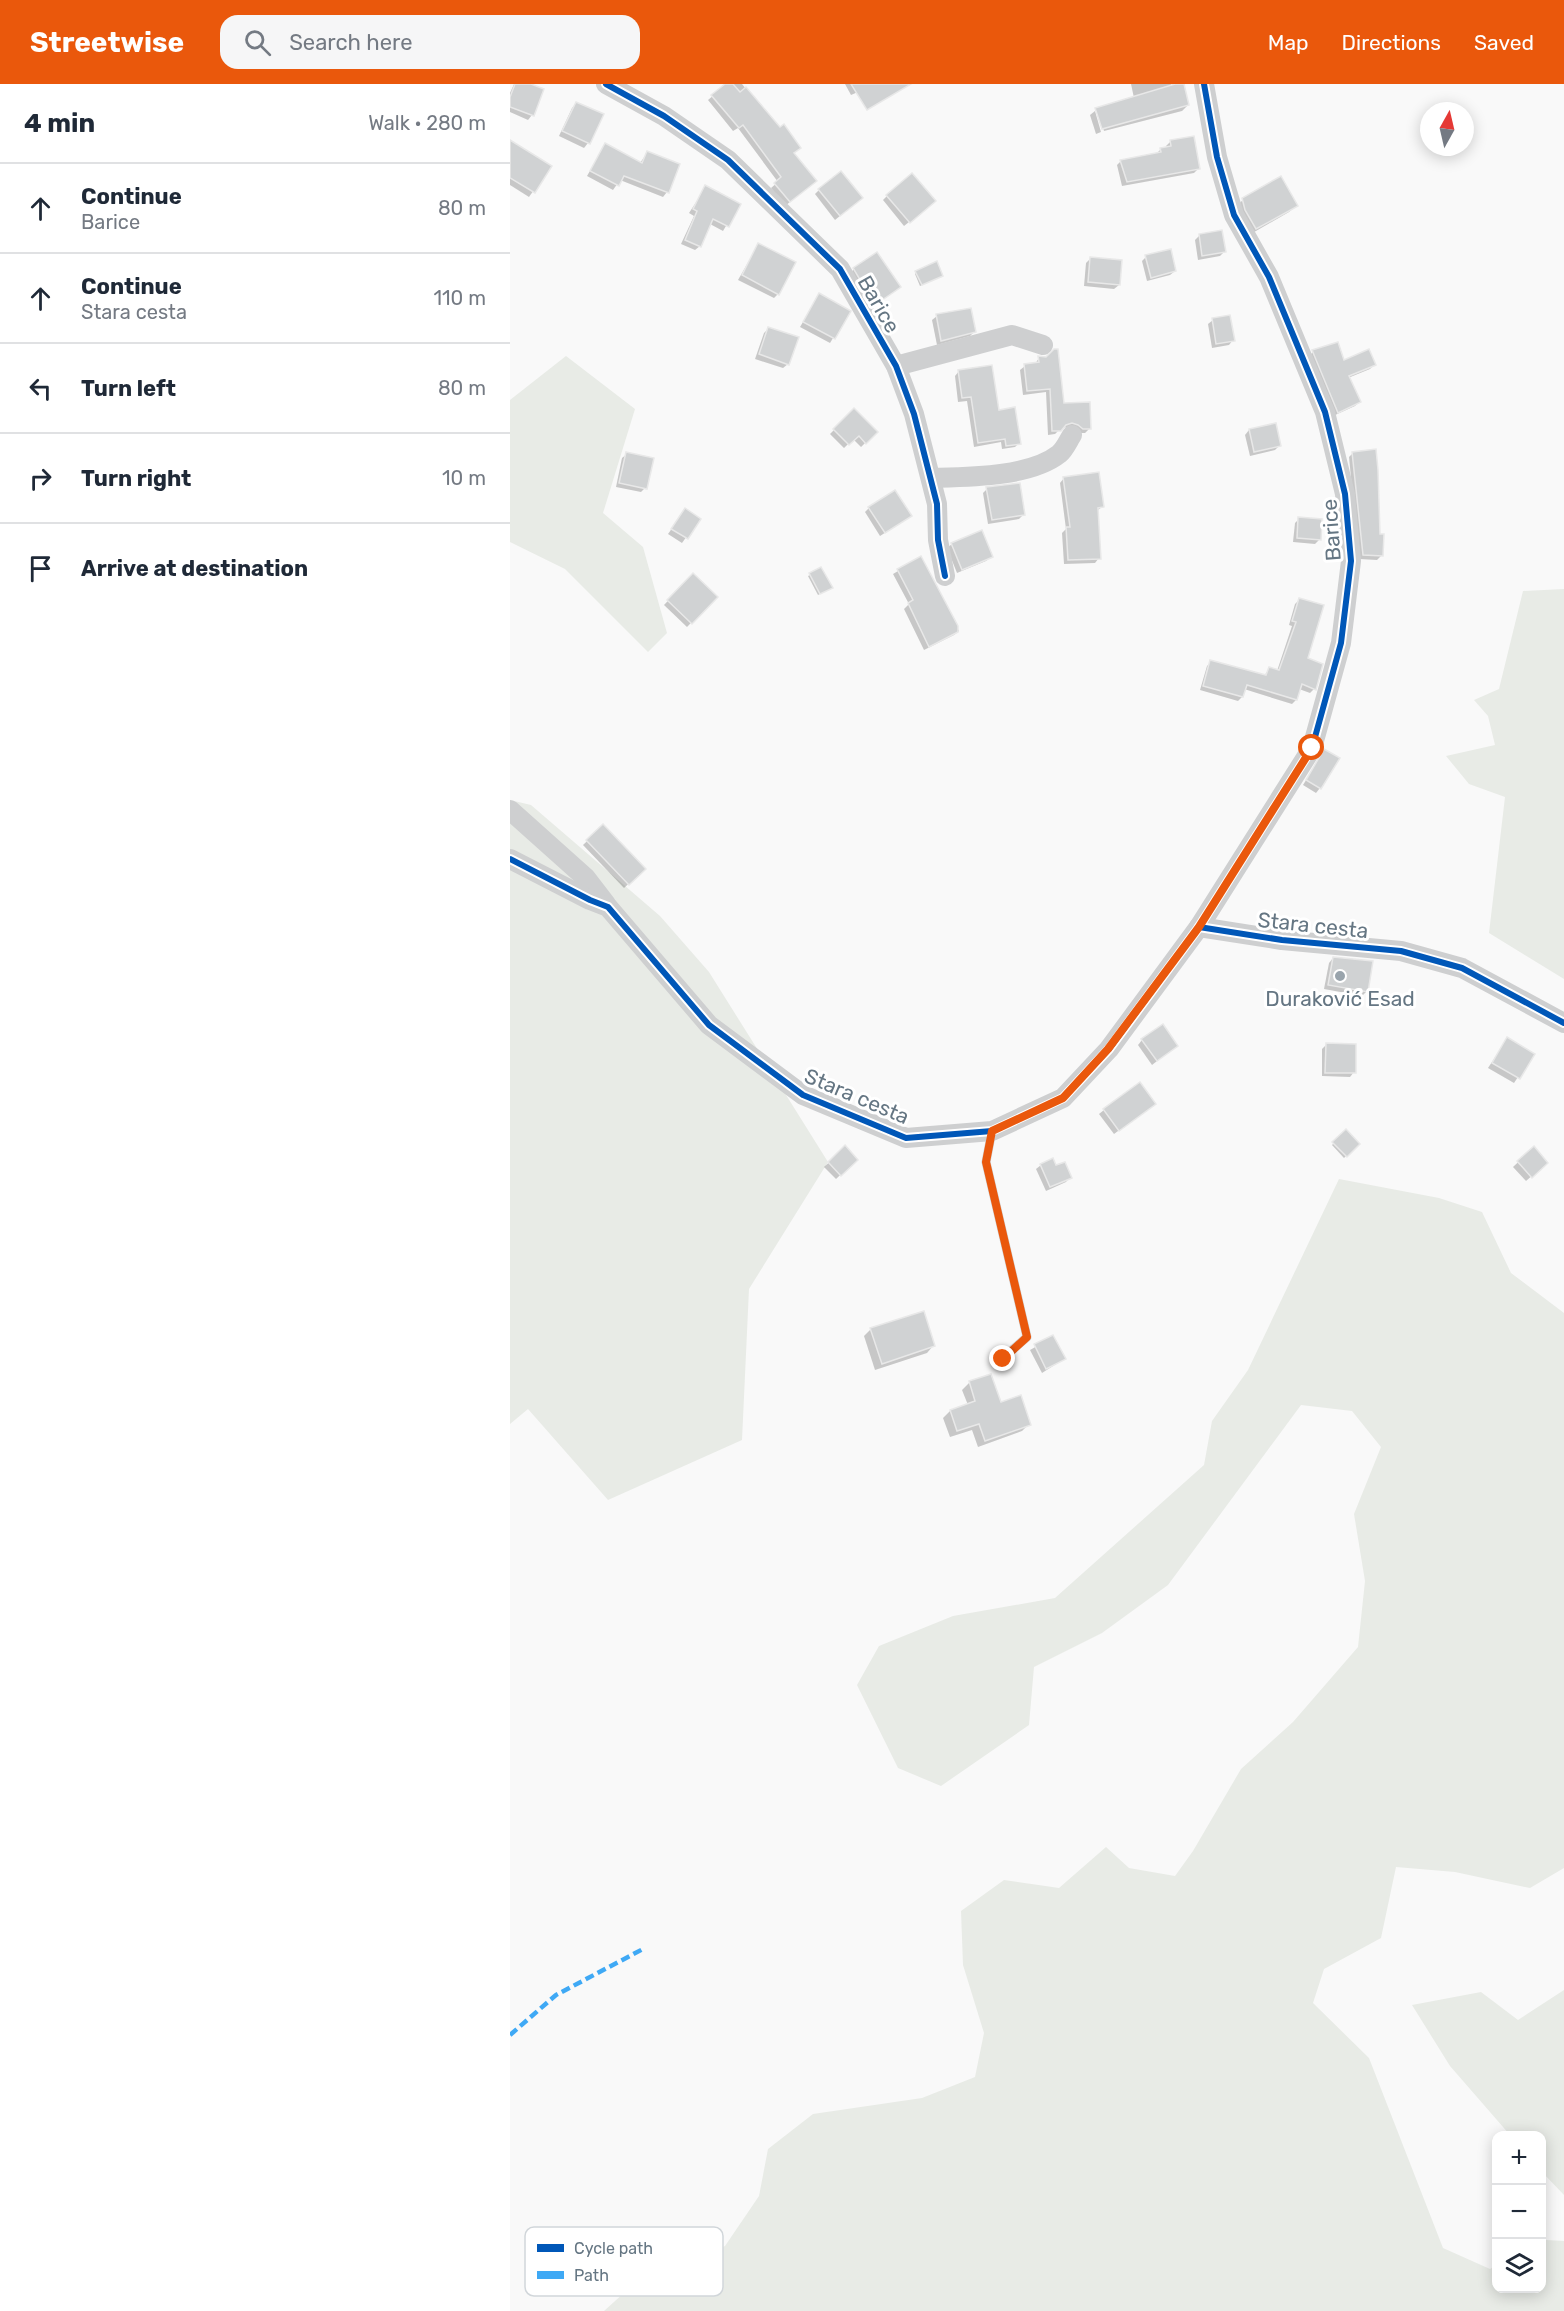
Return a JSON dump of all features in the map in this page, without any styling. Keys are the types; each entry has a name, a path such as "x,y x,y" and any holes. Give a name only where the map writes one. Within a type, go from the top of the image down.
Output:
{"street":[{"name":"Barice","path":"606,84 664,116 736,168 840,269 896,366 914,414 937,504 938,540 945,576"},
{"name":"Barice","path":"1199,927 1312,748 1341,643 1351,561 1345,494 1325,412 1269,277 1234,215 1217,157 1204,84"},
{"name":"Barice","path":"896,366 1012,335 1043,345"},
{"path":"932,478 986,476 1043,464 1061,453 1072,435"},
{"name":"Stara cesta","path":"510,810 586,878 608,907 710,1025 803,1095 906,1138 992,1131 1063,1098 1108,1049 1199,927 1282,940 1401,951 1462,968 1564,1023"},
{"name":"Stara cesta","path":"510,858 608,907"}],"lane":[{"path":"992,1131 986,1162 1027,1337 1003,1359"}],"shaded area":[{"path":"566,356 635,409 603,513 643,547 667,633 648,652 565,569 510,542 510,400"},
{"path":"1564,589 1564,979 1489,933 1505,797 1469,784 1446,756 1495,745 1488,716 1474,700 1499,689 1523,591"},
{"path":"510,800 531,805 660,916 709,972 828,1162 749,1289 742,1440 608,1500 528,1409 510,1424"},
{"path":"1339,1179 1439,1198 1482,1212 1511,1273 1564,1313 1564,1868 1530,1888 1455,1872 1396,1867 1381,1938 1324,1969 1313,2003 1369,2058 1443,2248 1490,2269 1492,2268 1492,2293 1546,2293 1546,2240 1564,2241 1564,2311 604,2311 621,2296 723,2296 723,2247 759,2196 768,2149 813,2114 922,2098 975,2077 984,2033 963,1965 961,1911 1004,1880 1059,1888 1106,1847 1129,1868 1175,1876 1193,1851 1241,1769 1293,1722 1358,1647 1365,1581 1354,1514 1381,1447 1352,1411 1301,1405 1168,1585 1102,1633 1034,1667 1029,1725 941,1786 898,1768 857,1685 879,1646 953,1616 1055,1598 1204,1465 1212,1421 1248,1370"},
{"path":"1564,1990 1564,2195 1546,2176 1546,2131 1507,2131 1450,2066 1412,2005 1481,1992 1518,2020"}],"building":[{"path":"515,84 531,84 544,89 534,116 510,107 510,97"},
{"path":"725,84 733,84 740,92 746,87 780,127 784,124 801,148 794,153 817,181 790,202 774,183 781,177 743,125 739,128 711,95"},
{"path":"851,84 911,84 867,110"},
{"path":"1175,84 1184,84 1189,105 1102,129 1095,108"},
{"path":"576,102 604,114 590,144 562,131"},
{"path":"1194,136 1200,169 1127,182 1120,160 1161,152 1160,148 1171,146 1170,140"},
{"path":"510,140 552,166 535,193 510,178"},
{"path":"605,143 642,163 647,151 680,164 669,193 624,176 619,186 590,171"},
{"path":"841,171 863,198 840,216 818,189"},
{"path":"912,173 936,201 910,223 886,195"},
{"path":"1281,176 1298,206 1256,229 1245,210 1242,198"},
{"path":"705,185 741,204 729,227 713,219 701,247 685,240 697,211 693,209"},
{"path":"1222,230 1226,252 1202,256 1199,234"},
{"path":"758,243 796,262 779,295 742,275"},
{"path":"1171,249 1176,271 1151,278 1145,255"},
{"path":"877,252 901,287 875,305 853,268"},
{"path":"1090,257 1122,260 1120,285 1088,282"},
{"path":"937,261 943,276 922,285 915,271"},
{"path":"819,293 851,311 835,339 803,322"},
{"path":"971,308 976,332 941,341 936,314"},
{"path":"1230,315 1235,341 1216,344 1212,318"},
{"path":"768,327 799,337 789,365 759,354"},
{"path":"1338,342 1344,360 1369,349 1376,365 1349,376 1361,402 1338,413 1312,350"},
{"path":"1054,349 1058,349 1064,403 1090,402 1091,429 1083,429 1072,423 1066,425 1061,431 1052,431 1050,389 1027,391 1024,364 1039,362 1038,356 1046,357"},
{"path":"992,365 999,410 1015,407 1021,444 1006,446 1005,439 978,443 971,397 962,398 958,370"},
{"path":"854,408 878,432 866,444 859,436 849,445 833,429"},
{"path":"1276,423 1281,446 1254,452 1249,429"},
{"path":"1376,449 1380,534 1384,534 1383,556 1363,555 1352,452"},
{"path":"626,452 654,458 647,489 619,483"},
{"path":"1099,472 1104,507 1098,508 1101,559 1068,560 1066,527 1070,527 1063,477"},
{"path":"1020,483 1025,515 992,520 986,487"},
{"path":"895,490 912,516 885,533 868,507"},
{"path":"685,508 701,519 688,539 671,529"},
{"path":"1298,517 1322,519 1321,540 1297,538"},
{"path":"982,530 993,557 962,570 951,543"},
{"path":"921,556 958,626 958,632 929,647 908,603 913,600 897,569"},
{"path":"821,567 833,588 820,594 809,573"},
{"path":"693,573 718,597 692,624 667,600"},
{"path":"1299,598 1324,605 1308,658 1323,664 1316,690 1302,684 1297,700 1247,685 1243,697 1203,686 1210,660 1266,675 1269,667 1279,670 1296,622 1292,621"},
{"path":"1324,749 1340,758 1321,789 1306,780"},
{"path":"603,824 646,869 629,885 586,840"},
{"path":"1333,957 1373,961 1368,992 1328,985"},
{"path":"1163,1024 1178,1046 1157,1061 1141,1039"},
{"path":"1507,1037 1535,1054 1520,1079 1492,1063"},
{"path":"1326,1043 1356,1044 1356,1073 1325,1073"},
{"path":"1140,1082 1156,1104 1119,1131 1103,1109"},
{"path":"1346,1129 1360,1144 1347,1157 1332,1142"},
{"path":"845,1145 858,1160 841,1176 828,1162"},
{"path":"1534,1146 1548,1163 1532,1178 1517,1161"},
{"path":"1053,1158 1056,1165 1065,1162 1072,1178 1050,1187 1040,1164"},
{"path":"924,1311 935,1346 882,1364 870,1328"},
{"path":"1053,1335 1066,1359 1046,1369 1034,1344"},
{"path":"991,1374 1001,1402 1021,1395 1031,1425 985,1441 979,1424 957,1431 950,1410 975,1401 969,1381"}],"marked path":[{"path":"510,2035 556,1995 643,1949"}],"cycle path":[{"path":"606,84 664,116 728,160 840,269 896,366 914,414 937,504 938,540 945,576"},
{"path":"1199,927 1312,748 1341,643 1351,561 1345,494 1325,412 1269,277 1234,215 1217,157 1204,84"},
{"path":"510,859 608,907 709,1025 803,1095 906,1138 992,1131 1063,1098 1109,1049 1199,927 1282,940 1401,951 1462,968 1564,1023"}],"place":[{"name":"Duraković Esad","path":"1340,976"}],"route":[{"path":"1003,1359 1027,1337 986,1162 992,1131 1063,1098 1108,1049 1199,927 1312,748"}]}
